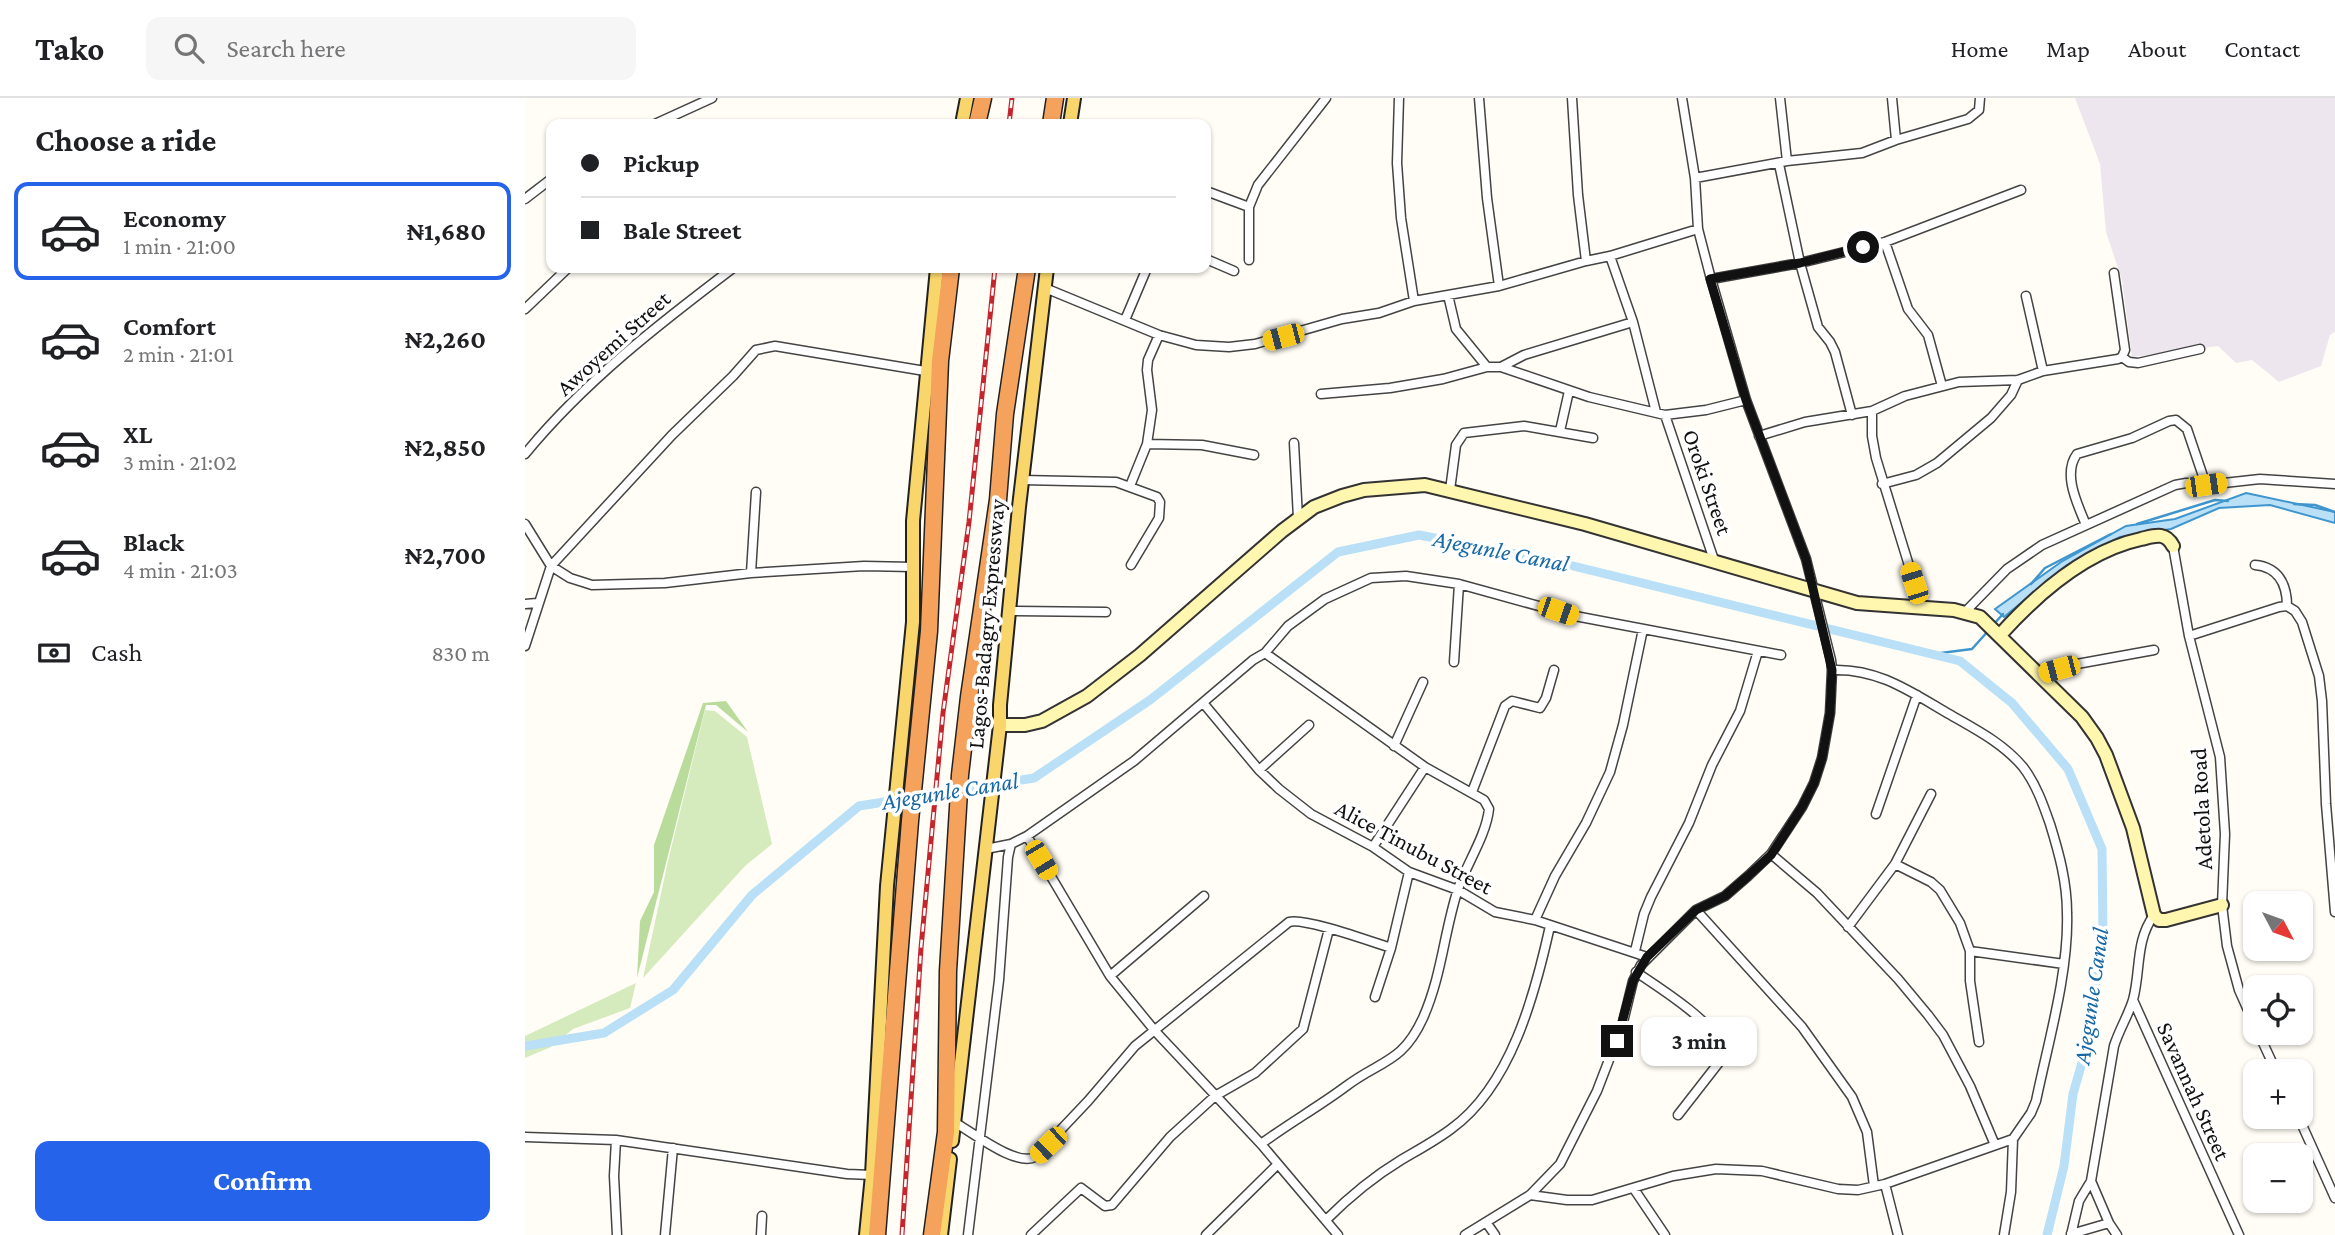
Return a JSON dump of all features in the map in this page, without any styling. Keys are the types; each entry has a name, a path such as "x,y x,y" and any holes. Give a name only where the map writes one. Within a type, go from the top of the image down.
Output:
{"highway":[{"path":"978,119 983,98"},
{"path":"1052,119 1055,98"},
{"path":"877,1235 910,821 929,631 940,361 950,273"},
{"name":"Lagos-Badagry Expressway","path":"932,1235 946,1132 948,971 960,775 998,500 1005,414 1026,273"}],"main road":[{"path":"964,119 967,98"},
{"path":"1071,119 1073,98"},
{"path":"866,1235 872,1175 887,886 912,622 912,521 936,273"},
{"name":"Lagos-Badagry Expressway","path":"941,1235 996,764 1022,480 1046,273"}],"street":[{"path":"666,119 712,98"},
{"path":"1249,260 1249,207 1266,173 1326,98"},
{"path":"1399,98 1398,176 1414,301"},
{"path":"1479,98 1487,198 1499,286"},
{"path":"1572,98 1578,195 1586,261"},
{"path":"1465,1235 1530,1195 1560,1164 1585,1118 1612,1055 1636,972 1647,957 1696,910 1725,896 1771,855 1814,783 1826,737 1831,660 1798,535 1746,400 1710,279 1698,229 1695,178 1682,98"},
{"path":"1780,98 1783,162 1800,263 1818,327 1835,352 1852,415"},
{"path":"1892,98 1896,140"},
{"path":"1695,178 1783,162 1862,153 1968,119 1979,110 1980,98"},
{"path":"525,199 546,183"},
{"path":"1710,279 1800,263 1885,242 2021,190"},
{"path":"1211,193 1249,207"},
{"path":"1045,288 1159,335 1212,347 1255,344 1342,319 1379,313 1414,301 1499,286 1698,229"},
{"path":"1885,242 1908,309 1928,335 1942,386"},
{"path":"1611,256 1633,321 1655,412"},
{"path":"1211,261 1234,271"},
{"path":"525,309 563,273"},
{"name":"Awoyemi Street","path":"525,454 575,401 644,336 726,273"},
{"path":"1125,320 1145,273"},
{"path":"2114,273 2126,350 2122,357"},
{"path":"1448,295 1456,329 1487,367"},
{"path":"2026,296 2043,371"},
{"path":"1501,367 1524,355 1633,321"},
{"path":"1130,486 1147,444 1152,410 1148,360 1159,335"},
{"path":"525,646 551,566 672,435 756,350 775,346 925,371"},
{"path":"1759,436 1805,422 1872,411 1905,396 1942,386 1981,380 2018,380 2043,371 2122,357 2129,362 2138,363 2200,349"},
{"path":"1321,394 1390,388 1443,379 1487,367 1501,367 1569,391 1665,415 1706,410 1746,400"},
{"path":"1882,484 1916,475 1937,463 1991,418 2011,396 2018,380"},
{"path":"1560,431 1569,391"},
{"path":"1872,411 1872,436 1882,484 1922,608"},
{"name":"Oroki Street","path":"1665,415 1714,561"},
{"path":"2086,525 2074,496 2072,464 2077,454 2132,438 2169,421 2176,420 2187,429 2206,485"},
{"path":"1450,490 1457,440 1464,433 1513,426 1593,438"},
{"path":"1294,443 1298,518"},
{"path":"1147,444 1202,445 1254,455"},
{"path":"1965,612 2007,569 2042,545 2175,485 2206,485 2260,479 2335,484"},
{"path":"1022,480 1101,481 1130,486 1157,497 1161,509 1159,518 1131,565"},
{"path":"1000,724 1025,725 1042,721 1087,696 1140,655 1314,507 1364,490 1425,485 1585,524 1714,561 1815,595 1872,605 1965,612 1980,617 2082,717 2106,755 2138,846 2154,915 2159,920 2166,920 2222,905"},
{"path":"751,573 756,492"},
{"path":"525,524 551,566 570,578 592,585 665,583 751,573 874,566 913,567"},
{"path":"1996,632 2067,575 2106,550 2125,542 2156,535 2169,538 2173,546"},
{"name":"Adetola Road","path":"2173,546 2189,636 2220,757 2225,834 2222,905 2231,967 2243,996"},
{"path":"2255,565 2269,568 2283,582 2287,606"},
{"path":"986,849 1011,844 1027,836 1098,788 1204,704 1253,660 1265,653 1288,626 1309,609 1341,590 1371,578 1406,576 1459,584 1575,617 1781,655"},
{"path":"1454,662 1459,584"},
{"path":"525,604 537,603"},
{"path":"2189,636 2287,606 2295,611 2302,622 2319,676 2322,701 2326,804 2335,912"},
{"path":"1010,611 1106,612"},
{"path":"1535,920 1610,772 1643,629"},
{"path":"2040,674 2099,659 2154,650"},
{"path":"1635,951 1647,905 1689,823 1712,765 1739,712 1758,651"},
{"path":"1261,1144 1345,1086 1392,1060 1407,1045 1422,1019 1435,984 1458,890 1489,814 1488,804 1472,792 1425,767 1265,653"},
{"path":"1472,792 1505,706 1512,701 1540,708 1546,698 1554,670"},
{"path":"1832,670 1861,671 1893,683 1990,738 2021,765 2032,780 2059,853 2067,915 2064,964 2036,1101 2013,1139 2011,1192 2004,1235"},
{"path":"1394,746 1423,682"},
{"path":"1876,814 1917,695"},
{"name":"Alice Tinubu Street","path":"1204,704 1259,770 1279,789 1311,814 1373,846 1409,872 1458,890 1495,912 1535,920 1647,957"},
{"path":"1259,770 1309,725"},
{"path":"1373,846 1425,767"},
{"path":"1848,927 1895,864 1931,794"},
{"path":"1027,836 1110,976 1155,1031 1261,1144 1326,1220 1333,1233"},
{"path":"968,1235 999,980 1011,844"},
{"path":"1771,855 1817,893 1898,979 1943,1035 1970,1086 1995,1145"},
{"path":"1895,864 1925,878 1940,890 1960,923 1970,951 1970,981 1979,1042"},
{"path":"1375,997 1391,948 1409,872"},
{"path":"1110,976 1204,895"},
{"path":"1696,910 1802,1027 1852,1097 1867,1132 1874,1186"},
{"path":"2071,1235 2079,1201 2091,1181 2114,1046 2133,1000 2142,934 2154,915"},
{"path":"954,1122 1023,1160 1035,1157 1135,1046 1289,922 1294,920 1391,948"},
{"path":"1326,1220 1350,1196 1379,1174 1454,1128 1487,1093 1525,1018 1550,926"},
{"path":"1031,1235 1081,1188 1105,1206 1112,1205 1170,1137 1215,1096 1255,1073 1303,1029 1329,929"},
{"path":"1970,951 2064,964"},
{"path":"1636,972 1675,998 1725,1048 1724,1056 1678,1115"},
{"name":"Savannah Street","path":"2133,1000 2239,1235"},
{"path":"2304,1129 2335,1198"},
{"path":"525,1137 616,1140 847,1174 872,1175"},
{"path":"1530,1195 1592,1200 1673,1176 1716,1169 1762,1171 1838,1189 1858,1189 1885,1184 2013,1139"},
{"path":"616,1140 614,1175 617,1235"},
{"path":"665,1235 673,1148"},
{"path":"1206,1235 1277,1165"},
{"path":"2091,1181 2117,1235"},
{"path":"1885,1184 1898,1235"},
{"path":"1634,1189 1665,1235"},
{"path":"761,1216 761,1235"},
{"path":"1486,1222 1495,1235"},
{"path":"2071,1235 2109,1223"}],"shaded area":[{"path":"2075,98 2335,98 2335,332 2330,335 2321,366 2279,382 2252,360 2236,363 2218,346 2132,357 2122,280 2106,232 2100,164"}],"green space":[{"path":"726,701 748,732 716,705 706,705 637,978 640,921 654,892 654,845 703,703"},
{"path":"705,710 715,711 747,737 772,844 745,866 643,978 668,861"},
{"path":"636,983 630,1008 573,1029 551,1047 525,1058 525,1036"}],"water":[{"path":"2246,493 2335,512 2335,523 2270,505 2219,508 2171,529 2120,537 2067,565 2004,617 1995,609 2061,562 2126,526 2175,519"}],"waterway":[{"path":"2137,524 2215,500 2228,501"},
{"path":"2294,504 2315,505 2335,512"},
{"path":"2031,584 2045,568 2111,534"},
{"name":"Ajegunle Canal","path":"525,1046 604,1033 673,990 752,895 859,806 1034,778 1150,700 1338,552 1419,535 1557,562 1960,661 2012,703 2068,769 2102,849 2103,936 2087,1045 2073,1094 2064,1166 2047,1235"},
{"path":"1993,625 2003,614"},
{"path":"1933,654 1972,649 1989,630"}],"railway":[{"path":"1010,119 1012,98"},
{"path":"902,1235 921,948 943,713 969,522 994,273"}],"route":[{"path":"1617,1041 1636,972 1647,957 1696,910 1725,896 1771,855 1814,783 1822,758 1830,713 1831,660 1806,559 1746,400 1710,279 1800,263 1863,247"}]}
